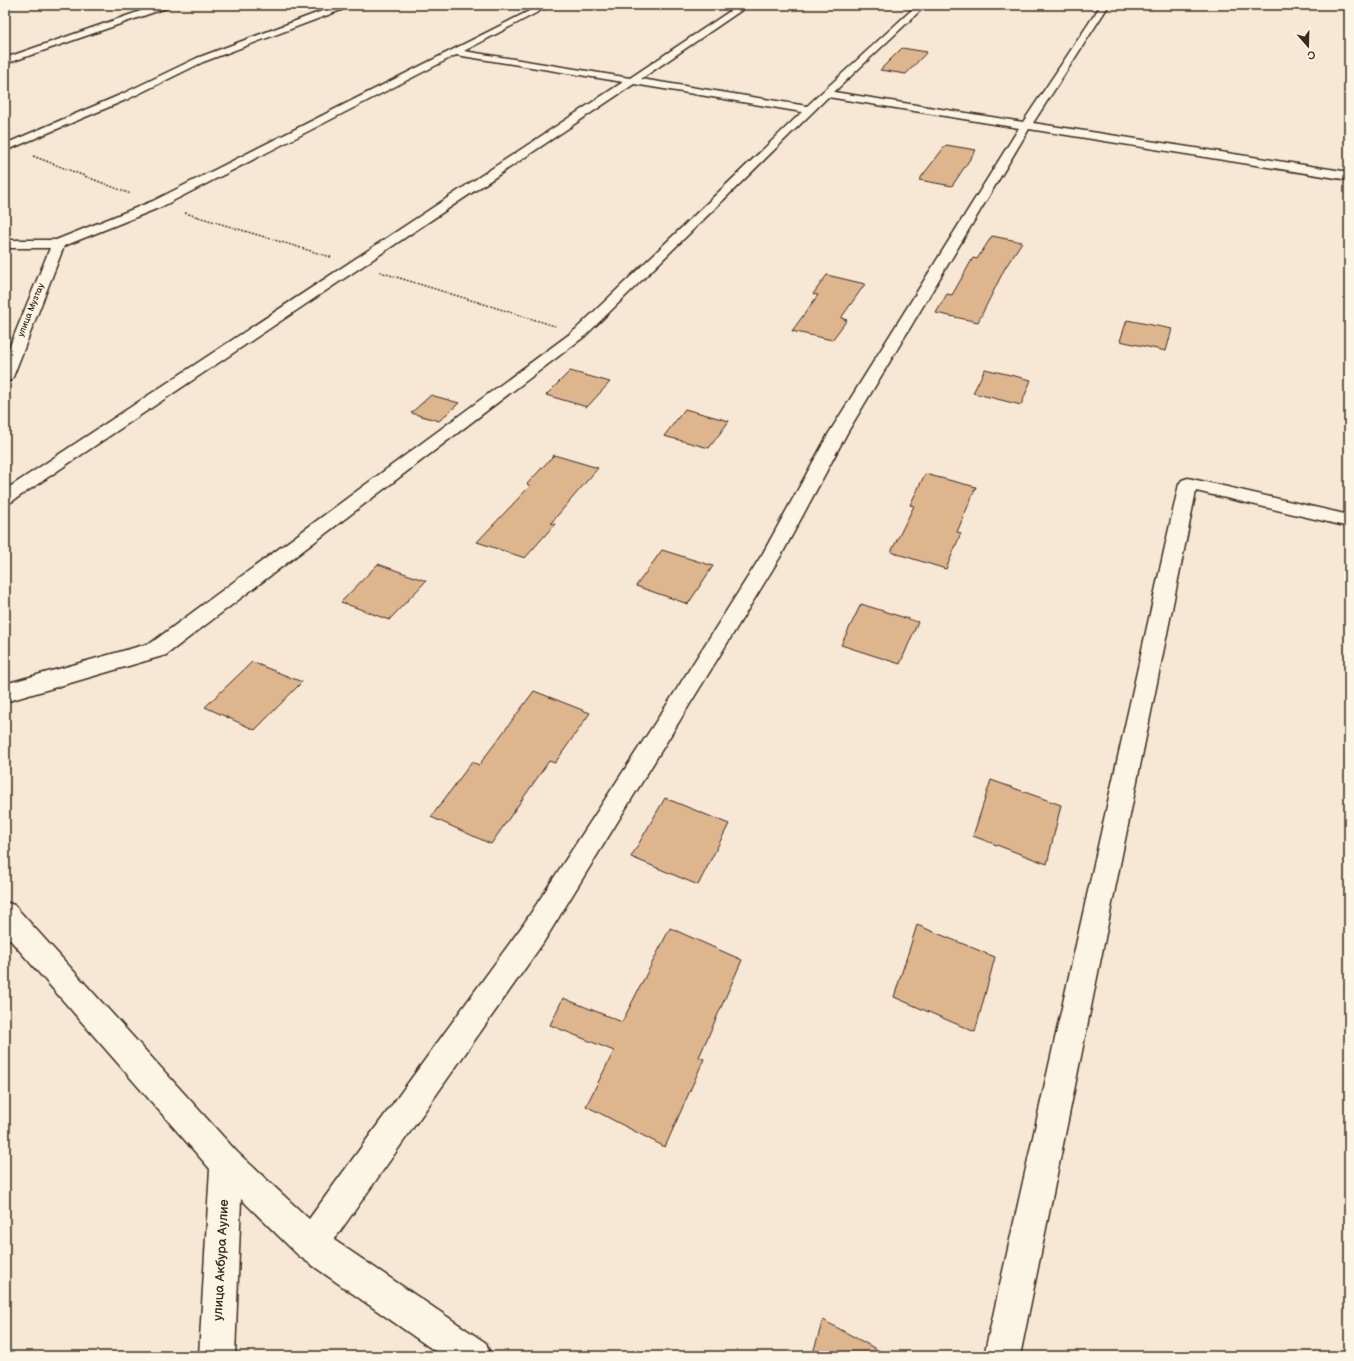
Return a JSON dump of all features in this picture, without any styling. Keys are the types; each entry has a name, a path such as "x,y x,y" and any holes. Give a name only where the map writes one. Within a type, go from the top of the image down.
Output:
{"street":[{"path":"5,61 166,5"},
{"path":"7,147 124,97 200,60 346,5"},
{"path":"5,244 58,244 157,204 547,5"},
{"path":"5,498 357,265 745,5"},
{"path":"5,693 158,649 580,333 826,94 922,5"},
{"path":"310,1244 533,934 676,709 772,554 838,433 1027,124 1105,5"},
{"path":"455,52 810,110"},
{"path":"826,94 1027,124 1349,176"},
{"name":"улица Музтау","path":"5,377 58,244"},
{"path":"1002,1356 1188,484 1349,521"},
{"path":"5,914 226,1163 310,1244 473,1356"},
{"name":"улица Акбура Аулие","path":"217,1356 226,1163"}],"path":[{"path":"7,147 157,204 580,333"}],"building":[{"path":"902,48 927,52 906,74 880,70"},
{"path":"946,145 976,150 952,186 919,180"},
{"path":"992,236 1022,242 1005,268 978,322 936,313 947,294 952,295 973,258 977,259"},
{"path":"827,275 865,284 841,318 847,320 832,340 792,331 818,295 813,294"},
{"path":"1127,320 1172,329 1166,351 1120,341"},
{"path":"985,369 1031,380 1021,405 973,393"},
{"path":"570,371 610,382 587,407 546,395"},
{"path":"431,395 459,403 439,421 411,413"},
{"path":"685,409 729,421 709,448 664,436"},
{"path":"554,455 598,468 551,523 555,524 525,558 477,542 530,486 527,484"},
{"path":"925,474 976,487 957,532 961,533 946,569 891,552 914,506 910,505"},
{"path":"662,550 713,566 688,604 636,586"},
{"path":"378,564 426,581 389,620 341,602"},
{"path":"861,604 918,622 900,664 841,645"},
{"path":"252,662 302,682 255,730 205,707"},
{"path":"534,691 590,713 555,763 549,761 491,844 431,817 472,762 479,765"},
{"path":"991,780 1061,805 1047,864 973,836"},
{"path":"665,798 729,824 698,885 631,857"},
{"path":"917,925 995,957 975,1032 894,997"},
{"path":"670,928 742,960 699,1057 704,1059 665,1147 586,1106 614,1051 550,1025 563,998 622,1022"},
{"path":"823,1320 889,1356 812,1356"}]}
